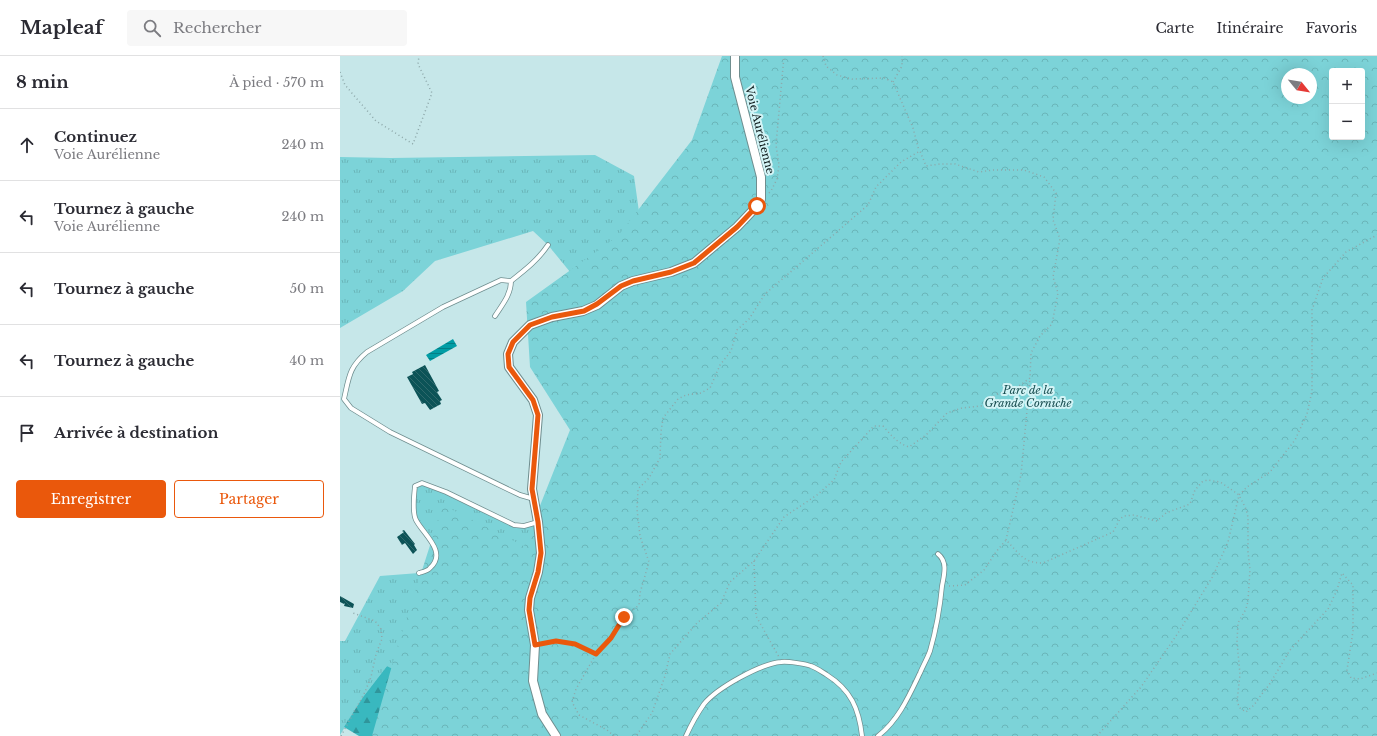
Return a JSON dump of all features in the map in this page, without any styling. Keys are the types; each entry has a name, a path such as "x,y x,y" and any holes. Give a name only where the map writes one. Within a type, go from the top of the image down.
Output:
{"street":[{"name":"Voie Aurélienne","path":"734,56 735,77 761,177 761,199"},
{"path":"556,736 542,714 534,681 535,645 529,610 530,598 538,572 541,553 538,522 532,489 538,415 533,400 509,367 508,354 513,342 530,325 552,317 584,311 597,304 621,286 633,281 671,272 694,263 737,227 757,206 761,199"}],"lane":[{"path":"534,499 520,494 390,432 351,408 344,399 350,374 357,361 367,352 442,307 501,280 511,281 540,257 548,245"},
{"path":"495,316 506,299 511,288 511,281"},
{"path":"419,573 430,569 436,558 435,547 415,519 413,497 415,486 422,483 446,492 514,526 524,526 538,522"},
{"path":"878,736 896,717 910,693 929,653 940,611 945,566 938,554"},
{"path":"686,736 705,703 731,682 759,668 782,662 811,665 838,682 850,696 857,709 862,736"}],"path":[{"path":"340,72 345,85 376,121 412,144 432,94 418,64 419,56"},
{"path":"761,199 771,192 777,179 779,165 776,144 784,56"},
{"path":"823,56 826,66 837,75 852,79 884,78 893,82 913,128 926,166 955,164 979,172 1024,170 1044,177 1056,193 1053,220 1060,239 1053,277 1058,293 1052,324 1040,336 1031,353 1021,475 1006,540 984,570 965,585 942,585"},
{"path":"893,82 902,66 902,56"},
{"path":"614,736 607,730 580,716 572,702 576,689 596,654 611,638 624,617 639,605 640,593 649,562 639,529 637,509 638,489 649,478 660,458 660,432 663,418 678,399 686,395 701,393 710,388 720,365 731,351 737,330 748,319 765,294 868,204 876,187 901,162 920,152"},
{"path":"1097,736 1141,687 1178,633 1213,576 1228,542 1239,495 1247,487 1270,472 1295,440 1307,414 1312,391 1312,310 1323,278 1346,252 1377,235"},
{"path":"636,736 652,712 670,654 697,623 721,603 730,582 754,561 784,517 817,495 834,480 841,462 874,426 883,426 895,440 902,445 909,447 926,436 947,413 962,408 981,406 997,394 1019,386 1030,378"},
{"path":"1006,540 1024,559 1032,563 1043,563 1113,532 1120,519 1124,516 1134,515 1157,521 1166,513 1190,504 1195,490 1204,481 1220,482 1239,495 1248,516 1248,552 1250,569 1248,601 1238,623 1237,642 1240,674 1237,702 1240,708 1246,712 1254,705 1269,685 1290,650 1328,609 1337,590 1342,573 1353,585 1353,631 1347,670 1351,678 1360,679 1377,673"},
{"path":"754,561 756,616 782,662"},
{"path":"341,736 369,682 376,654 382,639 381,629 375,621 353,614"},
{"path":"535,645 556,641 575,644 596,654"}],"green space":[{"name":"Parc de la Grande Corniche","path":"722,56 1377,56 1377,736 372,736 397,648 443,505 524,546 570,430 530,367 526,302 618,236 692,140"},
{"path":"595,155 634,176 640,219 597,305 548,245 533,231 435,261 403,291 340,328 340,157 391,158"},
{"path":"422,483 446,492 514,525 538,522 515,736 387,666 363,697 340,735 340,641 345,641 380,576 419,573 430,569 435,547 415,519 415,486"},
{"path":"387,666 431,688 515,736 359,736 344,727 363,697"}],"shaded area":[{"path":"453,339 457,346 430,361 426,355"}],"building":[{"path":"425,365 439,391 437,392 442,400 440,401 441,404 430,410 425,403 422,404 407,377 413,374 412,372"},
{"path":"404,530 415,544 414,545 417,550 413,554 405,543 402,545 397,537 404,532 402,531"},
{"path":"340,596 354,604 353,608 344,606 345,603 340,602"}],"route":[{"path":"624,617 611,638 596,654 575,644 556,641 535,645 529,610 530,598 538,572 541,553 538,522 532,489 538,415 533,400 509,367 508,354 513,342 530,325 552,317 584,311 597,304 621,286 633,281 671,272 694,263 737,227 757,206"}]}
